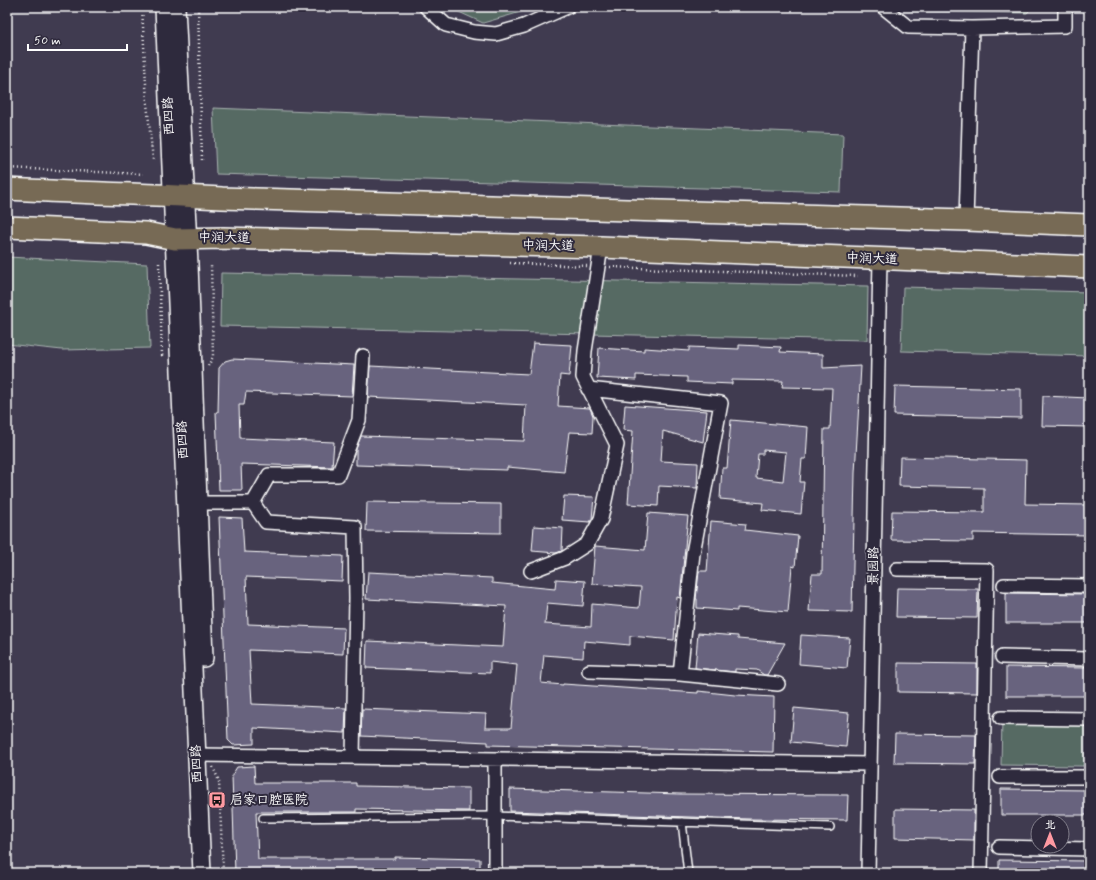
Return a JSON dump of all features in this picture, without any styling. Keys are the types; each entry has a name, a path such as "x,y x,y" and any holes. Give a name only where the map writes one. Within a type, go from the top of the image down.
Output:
{"main road":[{"path":"7,189 143,195 1089,225"},
{"name":"中润大道","path":"7,227 146,233 181,238 880,268 1089,267"}],"street":[{"name":"西四路","path":"164,7 180,195"},
{"name":"西四路","path":"176,7 181,238 193,502 202,755 202,873"},
{"path":"426,7 446,25 474,32 496,34 524,26 567,7"},
{"path":"883,7 908,27 972,28 1065,26 1065,7"},
{"path":"966,220 972,28"},
{"path":"531,571 566,558 587,544 601,519 617,445 583,377 585,351 599,257"},
{"name":"景园路","path":"868,873 880,268"},
{"path":"253,502 269,475 338,475 359,420 363,356"},
{"path":"588,389 721,403 693,553 680,674"},
{"path":"193,502 253,502"},
{"path":"253,502 266,522 354,527 356,599 354,757"},
{"path":"897,569 986,570 981,873"},
{"path":"1004,585 1089,586"},
{"path":"1002,657 1089,659"},
{"path":"589,671 680,674 778,684"},
{"path":"1001,718 1089,719"},
{"name":"西四路","path":"202,755 213,873"},
{"path":"202,755 870,764"},
{"path":"495,873 496,759"},
{"path":"1000,777 1089,777"},
{"path":"999,848 1089,848"}],"lane":[{"path":"263,818 495,816 830,827"},
{"path":"682,822 688,873"}],"path":[{"path":"142,7 147,103 153,160"},
{"path":"198,7 202,161"},
{"path":"7,168 142,174"},
{"path":"502,263 599,257 880,268"},
{"path":"207,369 213,357 211,264"},
{"path":"202,755 219,781 223,873"}],"green space":[{"path":"448,7 538,7 483,23"},
{"path":"906,7 1033,7 1027,13 912,11"},
{"path":"213,108 843,134 841,192 216,174"},
{"path":"7,257 147,264 150,348 62,350 7,344"},
{"path":"221,273 868,286 867,340 220,326"},
{"path":"903,287 1089,292 1089,356 901,351"},
{"path":"1002,720 1084,721 1084,766 1001,765"}],"building":[{"path":"533,343 572,345 569,376 560,375 558,406 590,408 593,416 592,433 569,432 564,472 507,467 507,470 356,465 356,449 361,436 524,441 526,405 368,397 370,366 529,374"},
{"path":"739,345 781,347 780,352 823,354 823,368 861,366 855,473 852,612 809,611 812,574 822,574 824,429 830,429 832,388 782,387 783,381 732,380 732,384 687,382 687,377 636,375 636,380 597,378 599,348 644,351 644,348 689,351 689,347 739,349"},
{"path":"232,359 354,365 352,396 246,392 244,405 239,405 240,438 334,442 332,467 241,464 242,490 219,490 216,412 218,412 219,368 225,361"},
{"path":"895,386 1021,389 1021,418 894,415"},
{"path":"1043,396 1089,398 1089,427 1042,426"},
{"path":"625,405 707,411 703,442 663,431 661,461 698,463 697,488 659,486 658,506 628,504 633,431 623,430"},
{"path":"731,420 808,427 806,459 802,459 800,482 804,482 801,514 762,510 763,503 720,499 722,468 727,468","holes":["763,450 786,452 783,481 756,478 758,454 763,454"]},
{"path":"900,457 1026,460 1025,504 1089,505 1089,535 973,533 973,541 891,540 892,511 984,512 984,488 899,486"},
{"path":"564,496 594,497 592,519 590,522 562,520"},
{"path":"367,502 501,504 501,533 366,531"},
{"path":"648,513 688,516 680,598 677,597 674,640 630,636 630,645 584,641 583,658 544,655 541,683 698,693 698,691 774,697 773,752 488,745 488,742 361,736 362,709 486,714 485,728 511,728 517,665 490,662 490,673 366,668 367,641 503,647 506,606 366,599 368,572 492,578 492,583 555,589 556,579 585,581 583,606 547,603 545,624 591,627 592,604 639,608 641,587 592,584 595,546 645,550"},
{"path":"219,517 242,518 244,552 343,556 342,581 246,577 248,624 344,628 343,654 249,650 252,704 346,708 345,733 254,728 254,744 233,745 228,740"},
{"path":"711,521 746,524 745,530 798,536 795,567 792,566 788,612 737,608 737,611 697,608 696,599 699,571 707,571"},
{"path":"534,526 563,528 562,551 556,553 532,551"},
{"path":"897,588 978,589 977,618 896,617"},
{"path":"1006,593 1089,594 1089,623 1006,623"},
{"path":"698,633 738,636 738,639 785,643 767,675 764,675 757,670 735,669 735,672 695,668"},
{"path":"801,635 850,638 847,668 799,664"},
{"path":"898,663 977,664 977,693 898,692"},
{"path":"1006,667 1089,668 1089,696 1006,696"},
{"path":"794,708 849,713 846,747 791,742"},
{"path":"895,734 976,735 975,764 894,763"},
{"path":"254,766 255,783 356,783 356,786 469,788 469,811 356,809 356,812 256,812 258,859 395,859 395,857 480,859 480,873 235,873 232,775 237,767"},
{"path":"510,789 680,794 848,795 847,820 749,819 510,811"},
{"path":"1001,789 1089,790 1089,815 1001,815"},
{"path":"895,809 974,810 974,840 895,838"},
{"path":"999,860 1089,861 1089,873 999,873"}],"place":[{"name":"启家口腔医院","path":"217,800"}]}
